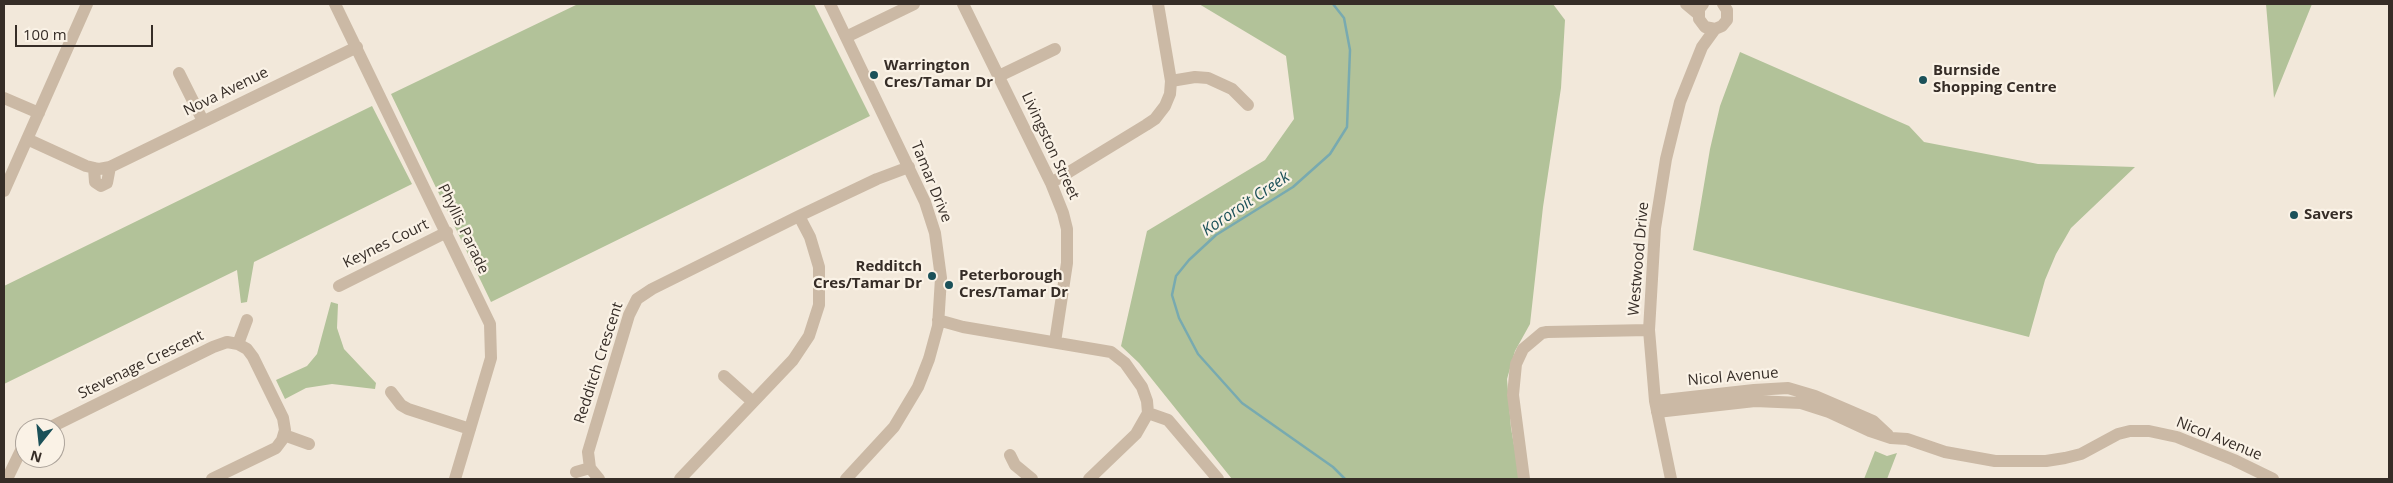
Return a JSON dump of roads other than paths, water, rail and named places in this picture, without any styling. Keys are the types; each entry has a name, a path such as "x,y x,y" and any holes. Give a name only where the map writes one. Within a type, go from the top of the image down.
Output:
{"street":[{"path":"4,191 87,4"},
{"name":"Phyllis Parade","path":"335,4 486,313 492,333 491,358 455,479"},
{"name":"Tamar Drive","path":"830,4 925,202 935,233 940,278 938,323 929,359 910,401 889,432 853,477"},
{"path":"846,37 914,4"},
{"name":"Livingston Street","path":"963,4 1051,182 1063,213 1068,246 1065,281 1055,342"},
{"path":"1051,182 1155,119 1168,99 1172,80 1158,4"},
{"path":"1686,4 1700,10 1705,27 1715,29"},
{"name":"Westwood Drive","path":"1671,479 1656,407 1649,330 1655,228 1666,159 1680,102 1702,46 1715,29 1722,26 1727,20 1727,10 1723,4"},
{"name":"Westwood Drive","path":"1700,10 1702,46"},
{"name":"Nova Avenue","path":"27,139 94,168 110,167 357,47"},
{"path":"999,76 1055,49"},
{"path":"179,73 203,121"},
{"path":"1172,80 1195,77 1208,78 1232,89 1248,105"},
{"path":"4,98 39,113"},
{"name":"Redditch Crescent","path":"590,468 588,460 590,444 629,315 637,299 652,289 907,163"},
{"path":"680,479 802,349 815,322 819,306 819,268 810,236 799,216"},
{"name":"Keynes Court","path":"339,286 447,232"},
{"path":"212,479 270,452 279,444 284,436 285,425 283,418 258,366 251,353 238,344 247,320"},
{"path":"938,323 1103,350 1118,357 1142,387 1147,401 1148,413 1136,434 1089,479"},
{"path":"1524,479 1512,396 1516,364 1523,349 1532,344 1542,333 1547,332 1649,330"},
{"name":"Stevenage Crescent","path":"65,420 213,347 228,342 238,344"},
{"path":"724,376 753,402"},
{"name":"Nicol Avenue","path":"1656,407 1754,390 1788,388 1815,396 1873,422 1891,438 1907,439 1962,456 1995,461 2046,461 2081,454 2118,434 2130,431 2148,431 2185,441 2234,460 2273,479"},
{"path":"391,392 400,405 408,409 470,429"},
{"path":"1148,413 1168,420 1218,479"},
{"path":"284,436 309,444"},
{"path":"1010,455 1015,465 1032,479"},
{"path":"7,479 15,463"},
{"path":"1204,464 1212,479"},
{"path":"576,472 590,468 599,479"}],"waterway":[{"name":"Kororoit Creek","path":"1333,4 1344,18 1350,50 1347,127 1330,154 1293,187 1216,235 1189,260 1176,276 1172,295 1179,318 1198,354 1242,403 1333,467 1345,479"}],"place":[{"name":"Warrington Cres/Tamar Dr","path":"874,75"},
{"name":"Burnside Shopping Centre","path":"1923,80"},
{"name":"Savers","path":"2294,215"},
{"name":"Redditch Cres/Tamar Dr","path":"932,276"},
{"name":"Peterborough Cres/Tamar Dr","path":"949,285"}]}
